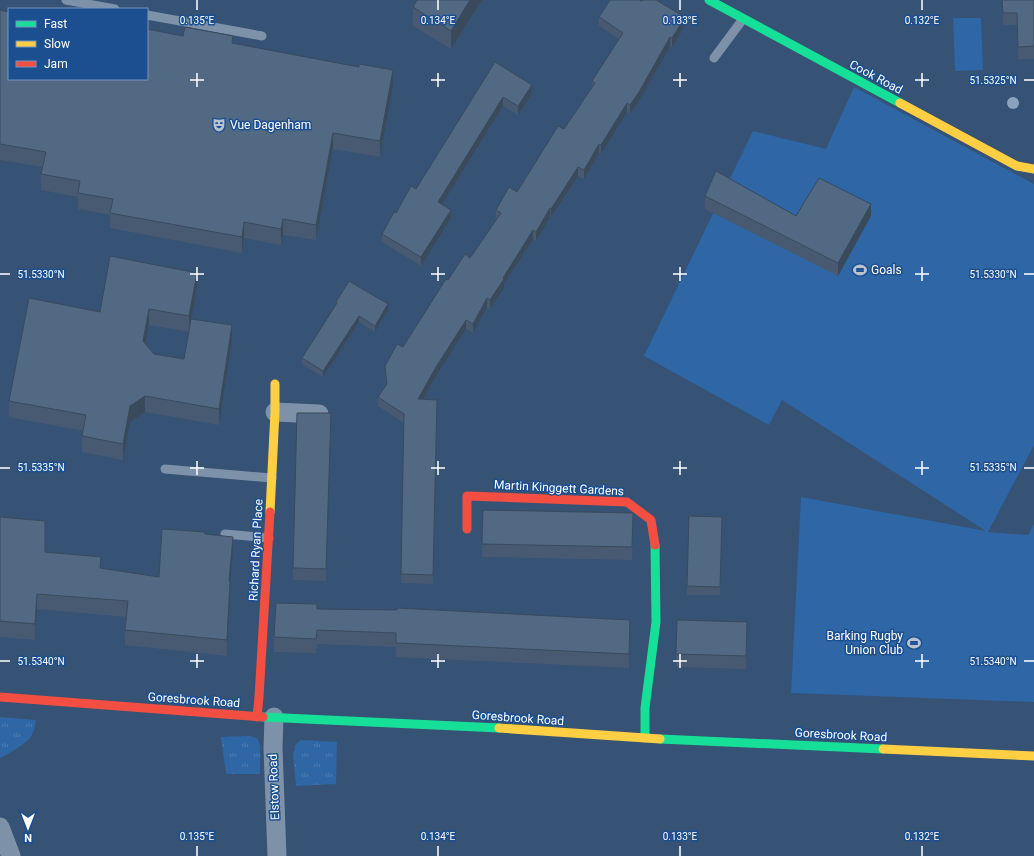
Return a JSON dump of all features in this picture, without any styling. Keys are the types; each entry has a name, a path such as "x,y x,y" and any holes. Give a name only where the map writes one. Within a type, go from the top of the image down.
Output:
{"street":[{"name":"Cook Road","path":"709,0 1017,166 1034,169"},
{"name":"Richard Ryan Place","path":"265,717 260,697 272,478 275,384"},
{"path":"275,412 319,414"},
{"name":"Martin Kinggett Gardens","path":"467,529 467,496 627,502 651,520 655,548 656,622 645,708 645,738"},
{"name":"Goresbrook Road","path":"0,697 265,717 477,727 645,738 1034,756"},
{"name":"Elstow Road","path":"265,717 273,748 277,856"},
{"path":"0,826 11,856"}],"lane":[{"path":"66,0 113,6"},
{"path":"148,15 262,36"},
{"path":"714,58 742,19"},
{"path":"165,469 272,478"},
{"path":"225,534 269,538"}],"green space":[{"path":"953,18 981,18 983,70 955,71"},
{"name":"Goals","path":"854,87 1034,184 1034,445 988,532 1028,535 1034,524 1034,702 791,693 801,497 986,531 782,400 769,425 644,356 753,131 826,149"},
{"path":"0,717 36,720 30,738 0,758"},
{"path":"249,736 257,738 260,745 260,774 226,774 221,737"},
{"path":"301,740 337,742 336,784 296,786 293,755 296,744"}],"building":[{"path":"417,0 470,0 451,31 413,7"},
{"path":"610,0 656,0 685,17 672,38 670,37 639,92 630,105 627,103 601,145 599,144 584,170 578,167 551,209 550,208 536,232 533,230 490,300 487,298 473,324 466,320 436,367 418,399 437,400 433,575 401,574 404,414 378,397 387,384 385,366 397,344 403,347 446,279 448,280 465,254 470,258 501,213 496,210 509,187 517,192 558,126 564,129 595,83 592,81 623,33 599,17"},
{"path":"1002,0 1034,0 1034,46 1018,47 1017,13 1003,13"},
{"name":"Vue Dagenham","path":"0,10 8,12 8,80 148,80 148,29 183,36 185,27 233,36 232,43 359,67 359,64 393,70 380,141 333,133 316,225 283,219 281,229 244,222 242,237 110,213 113,199 78,193 80,181 41,174 46,152 0,144"},
{"path":"495,62 532,85 518,106 503,97 438,202 451,210 421,257 382,234 411,186 416,189"},
{"path":"716,171 796,216 819,178 871,204 838,263 705,196"},
{"path":"110,256 197,273 189,316 149,309 143,341 154,354 184,359 191,319 232,325 219,409 145,396 130,406 123,444 82,436 86,415 9,401 29,298 100,312"},
{"path":"349,281 388,304 375,326 359,316 323,371 302,358 337,303 336,302"},
{"path":"297,413 331,413 326,569 293,568"},
{"path":"483,510 633,513 632,547 482,544"},
{"path":"689,516 722,517 720,587 687,586"},
{"path":"0,517 45,521 45,552 101,557 100,568 159,577 162,529 205,532 205,534 233,537 229,581 227,640 125,630 128,601 37,594 35,624 0,621"},
{"path":"276,603 317,604 317,609 397,610 397,608 630,620 629,654 396,643 396,633 317,630 316,639 274,637"},
{"path":"677,620 747,622 746,656 676,654"}],"traffic: fast":[{"path":"709,0 900,103"},
{"path":"645,738 645,708 656,622 655,545"},
{"path":"263,717 499,728"},
{"path":"660,739 883,749"}],"traffic: slow":[{"path":"900,103 1017,166 1034,169"},
{"path":"270,512 275,384"},
{"path":"499,728 660,739"},
{"path":"883,749 1034,756"}],"traffic: jam":[{"path":"467,529 467,496 627,502 651,520 655,545"},
{"path":"257,717 270,512"},
{"path":"0,697 263,717"}],"place":[{"name":"Vue Dagenham","path":"219,125"},
{"name":"Goals","path":"860,270"},
{"name":"Barking Rugby Union Club","path":"914,643"}]}
